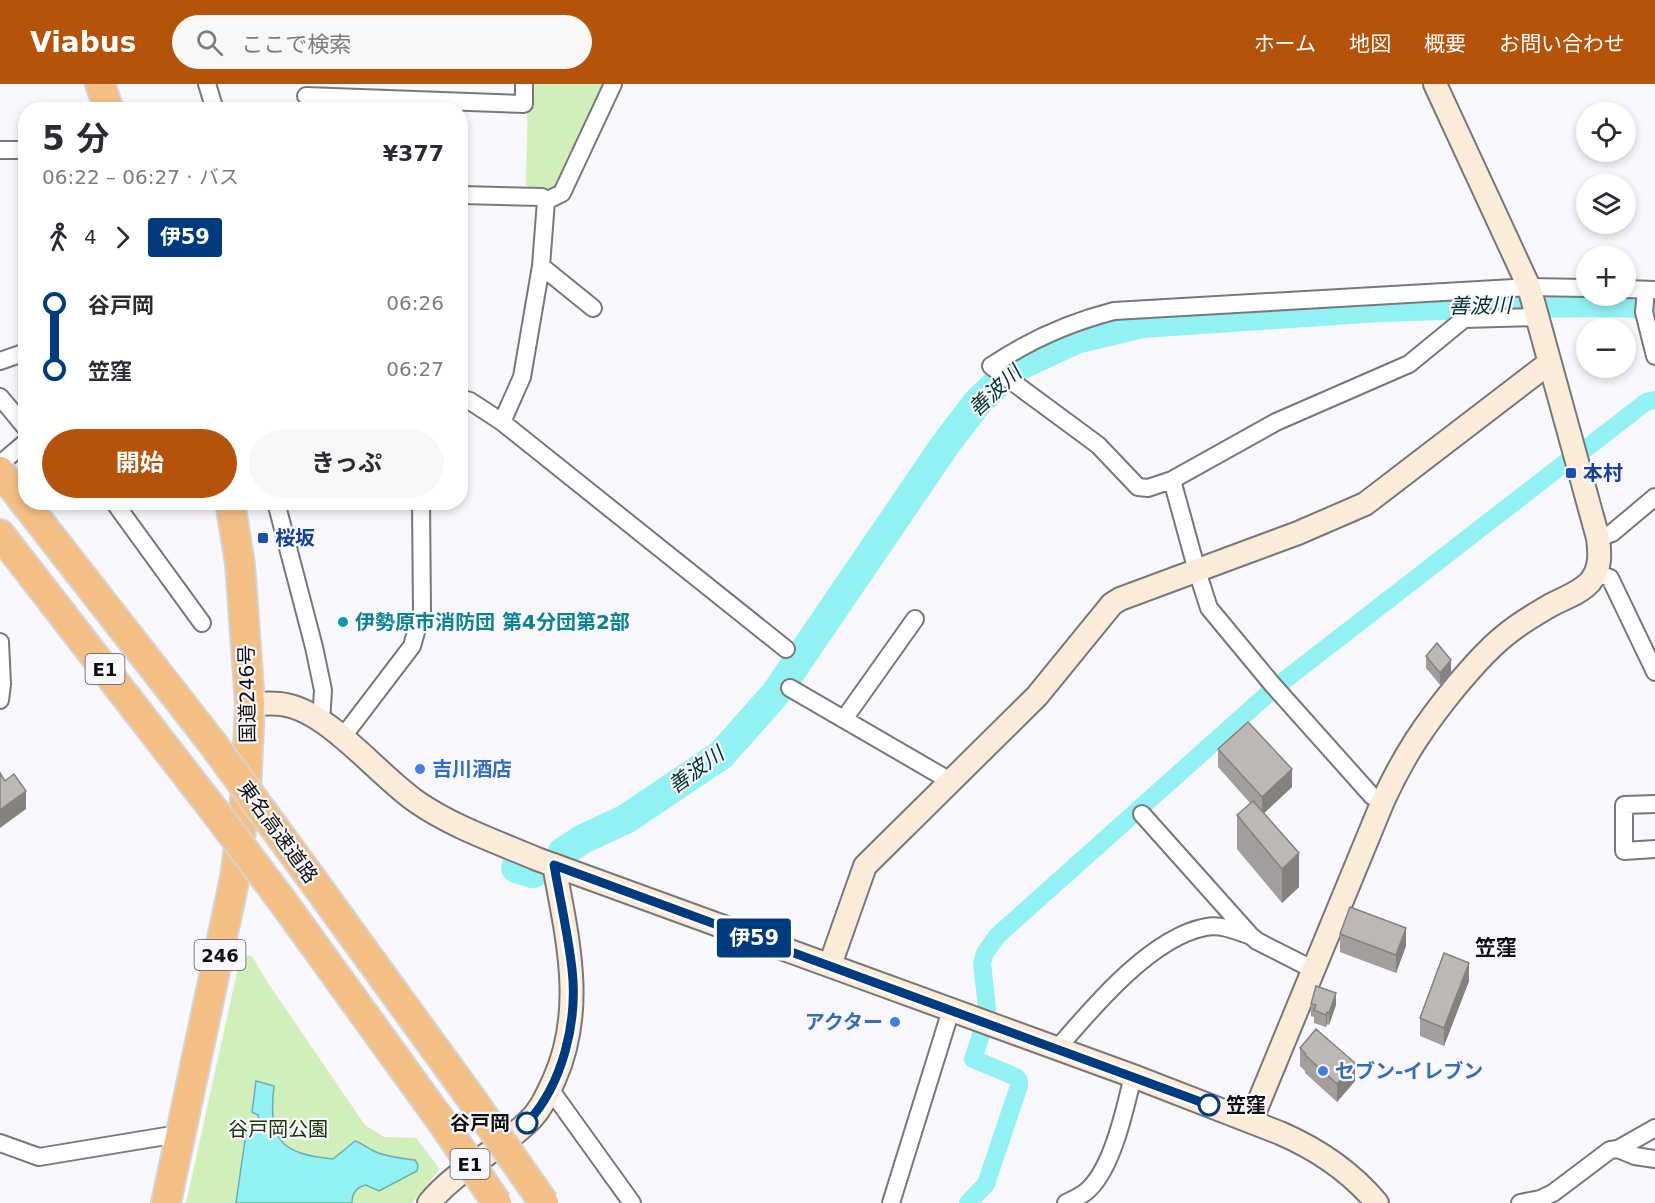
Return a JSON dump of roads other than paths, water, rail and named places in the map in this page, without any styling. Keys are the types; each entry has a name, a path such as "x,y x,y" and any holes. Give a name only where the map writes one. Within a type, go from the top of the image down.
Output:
{"highway":[{"path":"100,84 107,102"},
{"name":"東名高速道路","path":"4,474 18,492"},
{"name":"東名高速道路","path":"32,510 213,744 473,1101 544,1203"},
{"name":"国道246号","path":"166,1203 235,877 246,792 250,704 240,564 231,510"},
{"name":"東名高速道路","path":"0,534 210,804 283,902 444,1125 497,1203"}],"street":[{"path":"207,84 213,102"},
{"path":"307,96 524,104 524,84"},
{"path":"546,201 562,193 613,84"},
{"path":"1251,1121 1400,764 1426,724 1490,649 1514,628 1589,583 1596,573 1600,557 1598,538 1534,303 1435,84"},
{"path":"0,150 18,150"},
{"path":"468,195 542,197 546,201"},
{"path":"502,422 522,377 541,266 546,201"},
{"path":"541,266 592,308"},
{"path":"1650,290 1644,312 1655,356"},
{"path":"1534,303 1114,311 1064,327 991,366 1098,445 1138,487 1148,488 1172,480 1276,422 1409,364 1464,319 1534,303 1576,291"},
{"path":"0,361 18,355"},
{"path":"830,965 865,866 1037,696 1113,604 1120,599 1197,572 1365,504 1550,363"},
{"path":"0,398 18,419"},
{"path":"468,400 502,422 786,649"},
{"path":"4,474 18,454"},
{"path":"1172,480 1209,608 1272,684 1372,796 1383,801"},
{"path":"1598,538 1612,533 1655,497"},
{"path":"120,510 202,623"},
{"path":"278,510 323,690 321,722"},
{"path":"342,738 412,646 422,611 421,510"},
{"path":"1596,573 1610,578 1655,672"},
{"path":"844,719 915,619"},
{"path":"0,642 2,674 0,700"},
{"path":"790,688 952,782"},
{"path":"250,704 287,705 321,722 416,802 442,818 554,865 1251,1121 1298,1141 1328,1158 1357,1182 1377,1203"},
{"path":"1655,804 1624,805 1624,851 1655,849"},
{"path":"1143,814 1251,936 1314,970"},
{"path":"429,1203 449,1182 527,1123 540,1110 561,1066 570,1023 572,970 554,865"},
{"path":"1057,1049 1105,994 1128,973 1174,939 1190,932 1218,926 1251,936"},
{"path":"891,1203 951,1010"},
{"path":"1066,1203 1088,1190 1103,1173 1133,1077"},
{"path":"550,1089 632,1203"},
{"path":"1520,1203 1540,1199 1553,1193 1610,1150 1618,1149 1655,1128"},
{"path":"0,1143 39,1157 166,1136 181,1136"},
{"path":"1618,1149 1635,1156 1655,1159"}],"water":[{"path":"256,1081 274,1086 273,1119 276,1132 289,1148 315,1157 333,1159 355,1141 382,1154 415,1160 418,1165 417,1171 379,1191 366,1185 360,1187 354,1193 352,1203 236,1203 246,1133 254,1131 259,1121 258,1115 252,1112"}],"waterway":[{"name":"善波川","path":"563,852 583,839 626,819 721,755 776,693 945,445 977,403 1012,369 1076,339 1143,323 1380,307 1516,303 1655,304"},
{"path":"1584,450 1646,402 1655,400"},
{"path":"1281,683 1566,462"},
{"path":"987,1008 982,963 985,953 997,936 1270,692"},
{"name":"善波川","path":"516,868 533,873"},
{"path":"968,1203 986,1184 1019,1086 1016,1077 973,1059 981,1035"}],"place":[{"name":"本村","path":"1571,473"},
{"name":"桜坂","path":"263,538"},
{"name":"伊勢原市消防団 第4分団第2部","path":"343,622"},
{"name":"吉川酒店","path":"420,769"},
{"name":"アクター","path":"895,1022"},
{"name":"セブン-イレブン","path":"1323,1071"},
{"name":"笠窪","path":"1209,1105"},
{"name":"谷戸岡","path":"527,1123"}],"district":[{"name":"笠窪","path":"1496,948"}],"park label":[{"name":"谷戸岡公園","path":"278,1129"}]}
